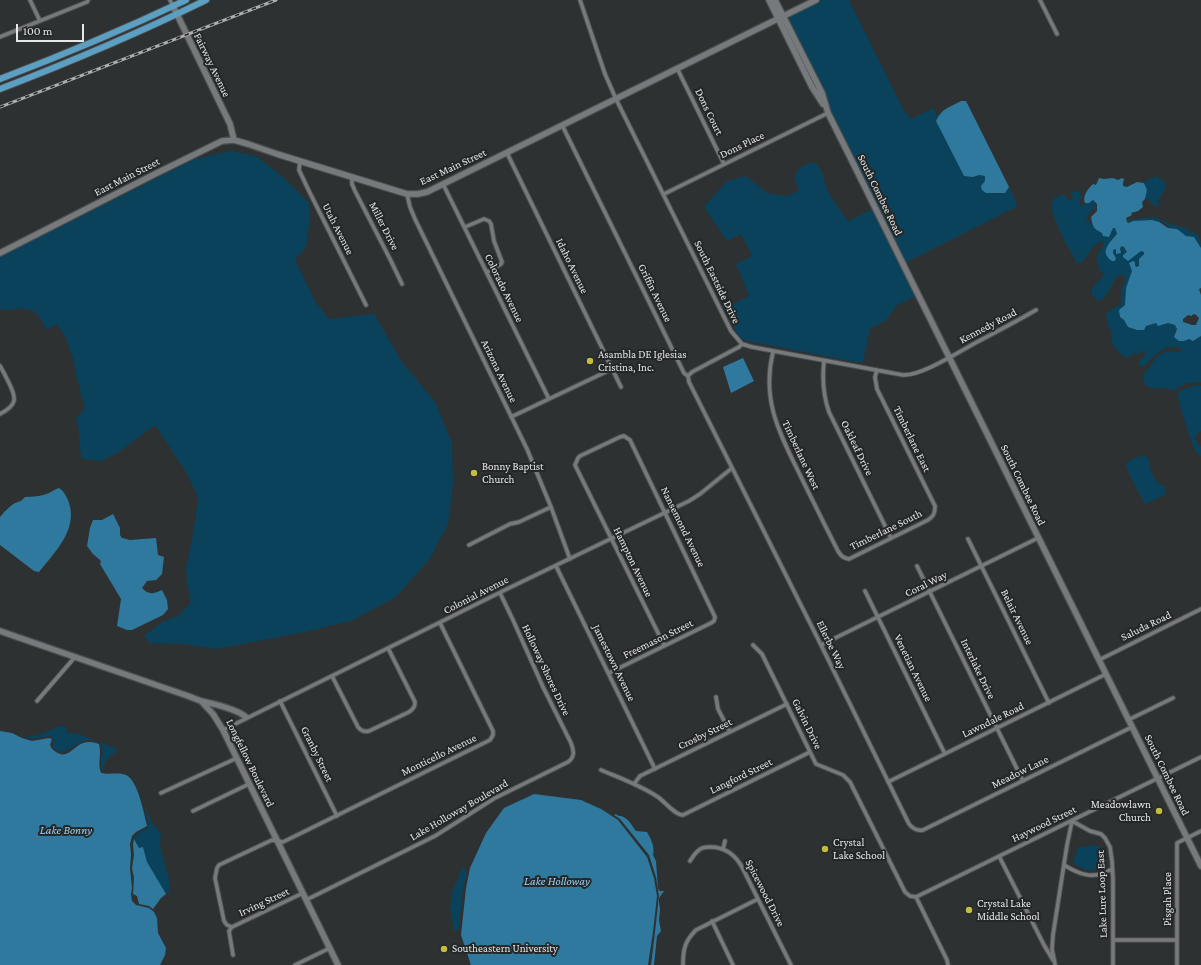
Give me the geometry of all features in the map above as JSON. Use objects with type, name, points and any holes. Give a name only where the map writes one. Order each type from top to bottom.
[{"type":"main road","points":[[0,79],[66,54],[140,22],[172,3],[186,0]]},
{"type":"main road","points":[[0,89],[70,62],[206,0]]},
{"type":"main road","points":[[769,0],[781,17]]},
{"type":"main road","points":[[776,0],[781,17]]},
{"type":"main road","name":"East Main Street","points":[[0,253],[222,141],[234,140],[407,194],[427,192],[816,0]]},
{"type":"main road","name":"Fairway Avenue","points":[[172,3],[230,124],[234,140]]},
{"type":"main road","name":"South Combee Road","points":[[781,17],[822,93],[828,113],[1201,866]]},
{"type":"main road","points":[[66,54],[70,62]]},
{"type":"main road","name":"Longfellow Boulevard","points":[[0,631],[201,701],[213,714],[223,730],[338,965]]},
{"type":"main road","points":[[201,701],[243,714],[246,718]]},
{"type":"street","points":[[30,0],[40,21]]},
{"type":"street","points":[[0,37],[88,0]]},
{"type":"street","name":"South Eastside Drive","points":[[580,0],[605,74],[616,99],[731,331],[742,344]]},
{"type":"street","points":[[1040,0],[1057,34]]},
{"type":"street","name":"Dons Court","points":[[677,68],[724,164]]},
{"type":"street","name":"Dons Place","points":[[664,194],[828,113]]},
{"type":"street","name":"Griffin Avenue","points":[[562,125],[684,373],[688,376],[689,382],[732,468]]},
{"type":"street","name":"Idaho Avenue","points":[[507,153],[620,388]]},
{"type":"street","name":"Utah Avenue","points":[[300,161],[300,170],[309,191],[366,305]]},
{"type":"street","name":"Miller Drive","points":[[352,176],[352,184],[355,191],[402,284]]},
{"type":"street","name":"Colorado Avenue","points":[[444,184],[548,399]]},
{"type":"street","name":"Arizona Avenue","points":[[407,194],[414,219],[535,467],[570,558]]},
{"type":"street","points":[[465,227],[484,219],[487,219],[491,224],[494,241],[502,262],[487,272]]},
{"type":"street","name":"Kennedy Road","points":[[949,357],[1036,310]]},
{"type":"street","points":[[688,376],[692,372],[742,344],[773,352],[903,375],[919,373],[949,357]]},
{"type":"street","name":"Timberlane West","points":[[773,352],[769,376],[769,388],[770,401],[777,426],[840,555],[844,558]]},
{"type":"street","name":"Oakleaf Drive","points":[[824,361],[822,375],[823,389],[829,412],[891,538]]},
{"type":"street","points":[[0,366],[15,396],[14,403],[10,408],[0,414]]},
{"type":"street","points":[[511,417],[612,369]]},
{"type":"street","name":"Timberlane East","points":[[878,370],[875,377],[877,389],[935,506],[935,514]]},
{"type":"street","name":"Hampton Avenue","points":[[632,444],[627,437],[620,437],[578,458],[575,465],[664,645]]},
{"type":"street","name":"Nansemond Avenue","points":[[632,444],[715,615],[714,620]]},
{"type":"street","name":"Colonial Avenue","points":[[223,730],[694,498],[732,468]]},
{"type":"street","name":"Ellerbe Way","points":[[732,468],[909,824],[914,829]]},
{"type":"street","points":[[469,545],[510,524],[519,522],[551,507]]},
{"type":"street","name":"Timberlane South","points":[[844,558],[852,558],[928,520],[935,514]]},
{"type":"street","name":"Coral Way","points":[[821,645],[1038,538]]},
{"type":"street","name":"Belair Avenue","points":[[968,539],[1049,703]]},
{"type":"street","name":"Jamestown Avenue","points":[[556,566],[655,769]]},
{"type":"street","name":"Interlake Drive","points":[[917,566],[1023,781]]},
{"type":"street","name":"Venetian Avenue","points":[[865,591],[945,754]]},
{"type":"street","name":"Holloway Shores Drive","points":[[500,593],[543,687],[571,743],[574,754]]},
{"type":"street","name":"Saluda Road","points":[[1099,660],[1201,609]]},
{"type":"street","name":"Freemason Street","points":[[609,674],[664,645],[711,623],[714,620]]},
{"type":"street","name":"Monticello Avenue","points":[[232,927],[227,925],[224,921],[215,878],[219,865],[272,840],[284,842],[492,738],[493,731],[440,623]]},
{"type":"street","name":"Galvin Drive","points":[[753,645],[762,654],[816,764],[844,775],[850,782],[905,892],[910,896],[916,897]]},
{"type":"street","points":[[332,676],[360,730],[366,732],[369,731],[409,712],[415,706],[415,702],[388,648]]},
{"type":"street","points":[[37,701],[75,657]]},
{"type":"street","name":"Lawndale Road","points":[[888,782],[1106,674]]},
{"type":"street","points":[[716,697],[718,709],[730,732]]},
{"type":"street","points":[[1128,720],[1173,698]]},
{"type":"street","name":"Granby Street","points":[[280,701],[337,816]]},
{"type":"street","name":"Crosby Street","points":[[634,784],[640,776],[787,704]]},
{"type":"street","name":"Meadow Lane","points":[[914,829],[924,830],[1132,727]]},
{"type":"street","name":"Langford Street","points":[[634,784],[657,796],[679,815],[687,813],[810,752]]},
{"type":"street","name":"Lake Holloway Boulevard","points":[[306,900],[435,836],[495,798],[568,762],[572,759],[574,754]]},
{"type":"street","name":"Haywood Street","points":[[916,897],[1201,757]]},
{"type":"street","points":[[161,793],[237,758]]},
{"type":"street","points":[[601,770],[634,784]]},
{"type":"street","points":[[193,810],[249,784]]},
{"type":"street","points":[[1056,965],[1052,949],[1066,845],[1072,821]]},
{"type":"street","name":"Lake Lure Loop East","points":[[1072,821],[1090,831],[1101,834],[1108,842],[1112,853],[1113,965]]},
{"type":"street","points":[[1187,838],[1201,831]]},
{"type":"street","name":"Pisgah Place","points":[[1177,965],[1177,843],[1187,838]]},
{"type":"street","points":[[690,861],[697,851],[702,848],[712,847],[723,849],[725,841]]},
{"type":"street","name":"Spicewood Drive","points":[[723,849],[730,852],[739,861],[790,965]]},
{"type":"street","points":[[999,856],[1044,945],[1056,965]]},
{"type":"street","points":[[1064,865],[1079,873],[1088,875],[1105,874],[1112,869]]},
{"type":"street","name":"Irving Street","points":[[232,927],[303,893]]},
{"type":"street","points":[[916,897],[947,960],[948,965]]},
{"type":"street","points":[[682,965],[684,948],[690,936],[696,930],[758,899]]},
{"type":"street","points":[[712,921],[733,965]]},
{"type":"street","points":[[232,927],[229,931],[233,955]]},
{"type":"street","points":[[1113,940],[1177,940]]},
{"type":"street","points":[[295,965],[330,948]]},
{"type":"shaded area","points":[[822,0],[849,0],[905,113],[908,114],[911,119],[933,108],[938,117],[936,121],[973,177],[979,175],[985,176],[985,181],[994,194],[1005,193],[1009,187],[1018,205],[1016,205],[1016,207],[905,263],[830,112],[787,17]]},
{"type":"shaded area","points":[[231,151],[256,156],[283,177],[309,203],[310,220],[306,247],[295,260],[315,301],[329,319],[374,314],[402,362],[435,402],[452,443],[453,484],[448,524],[429,560],[396,597],[353,620],[305,632],[217,649],[182,644],[150,643],[144,636],[162,622],[178,616],[191,602],[187,584],[186,568],[194,529],[198,497],[186,472],[155,425],[119,452],[101,461],[82,459],[76,418],[85,409],[73,358],[65,336],[57,324],[46,330],[36,313],[28,309],[0,309],[0,257],[195,159]]},
{"type":"shaded area","points":[[813,162],[822,171],[828,192],[848,221],[873,209],[916,296],[897,305],[885,321],[870,329],[863,362],[855,362],[743,340],[738,336],[725,308],[749,296],[736,264],[752,256],[741,234],[727,241],[704,207],[727,181],[746,176],[767,193],[786,196],[799,191],[794,176],[802,166]]},
{"type":"shaded area","points":[[1156,176],[1165,182],[1166,188],[1158,200],[1159,204],[1157,207],[1145,198],[1147,190],[1144,183]]},
{"type":"shaded area","points":[[1071,190],[1074,192],[1079,191],[1082,197],[1079,199],[1082,208],[1086,202],[1089,203],[1092,200],[1096,204],[1096,209],[1091,210],[1088,217],[1085,219],[1088,220],[1104,236],[1109,236],[1115,227],[1117,234],[1109,245],[1106,253],[1111,261],[1115,256],[1113,249],[1115,248],[1117,254],[1122,253],[1120,248],[1122,246],[1127,252],[1123,255],[1124,258],[1128,260],[1141,250],[1144,252],[1139,266],[1136,267],[1135,265],[1132,269],[1131,277],[1126,288],[1125,305],[1122,307],[1120,317],[1136,330],[1144,330],[1146,326],[1156,323],[1157,325],[1168,323],[1177,326],[1174,334],[1193,341],[1201,336],[1201,382],[1186,383],[1173,391],[1167,388],[1150,388],[1145,384],[1143,374],[1161,354],[1171,351],[1179,352],[1182,349],[1171,347],[1161,350],[1141,367],[1139,363],[1140,359],[1145,357],[1144,350],[1139,354],[1134,353],[1131,356],[1125,357],[1114,346],[1111,336],[1112,332],[1108,326],[1106,315],[1114,307],[1121,305],[1121,292],[1126,279],[1121,274],[1117,277],[1109,292],[1103,299],[1098,301],[1092,295],[1091,289],[1104,275],[1098,268],[1097,255],[1104,243],[1101,241],[1091,249],[1083,261],[1077,263],[1062,236],[1051,207],[1054,198],[1064,194],[1067,199],[1070,200],[1073,197]]},
{"type":"shaded area","points":[[1153,217],[1173,225],[1187,228],[1190,233],[1195,232],[1200,239],[1201,248],[1194,237],[1186,236],[1177,229],[1169,227],[1162,221],[1128,221],[1129,219]]},
{"type":"shaded area","points":[[1197,385],[1201,386],[1201,431],[1195,436],[1195,440],[1198,442],[1198,445],[1201,446],[1201,456],[1194,448],[1178,397],[1181,390]]},
{"type":"shaded area","points":[[1143,455],[1149,459],[1151,472],[1155,479],[1165,487],[1165,495],[1145,504],[1126,466],[1128,461]]},
{"type":"shaded area","points":[[60,726],[64,726],[66,728],[67,733],[79,734],[110,746],[111,748],[115,746],[116,752],[106,760],[103,769],[104,771],[101,766],[102,747],[101,743],[99,742],[90,740],[84,741],[60,752],[53,747],[54,739],[50,736],[32,739],[21,736],[36,735]]},
{"type":"shaded area","points":[[145,805],[151,821],[161,834],[160,846],[170,883],[169,892],[166,894],[147,862],[143,847],[139,848],[134,839],[137,834],[149,827]]},
{"type":"shaded area","points":[[1093,845],[1100,847],[1104,852],[1102,864],[1098,868],[1091,870],[1083,869],[1073,862],[1078,848]]},
{"type":"shaded area","points":[[463,866],[467,873],[463,888],[459,929],[454,931],[450,909],[452,892]]},
{"type":"water","points":[[961,101],[966,101],[1009,187],[1005,193],[986,193],[982,190],[981,186],[985,181],[985,176],[964,176],[936,121],[943,111]]},
{"type":"water","points":[[1099,178],[1113,178],[1118,180],[1122,178],[1124,179],[1123,186],[1127,187],[1137,182],[1144,183],[1147,190],[1145,199],[1142,202],[1143,207],[1138,211],[1131,213],[1132,215],[1126,218],[1127,222],[1152,220],[1159,222],[1168,228],[1177,229],[1186,236],[1194,237],[1201,248],[1201,288],[1199,289],[1201,295],[1201,336],[1193,341],[1189,339],[1179,341],[1174,337],[1177,329],[1175,325],[1168,323],[1158,326],[1156,323],[1146,326],[1144,330],[1137,330],[1128,327],[1124,320],[1120,317],[1119,310],[1125,305],[1126,288],[1132,271],[1129,263],[1133,261],[1135,262],[1136,267],[1139,266],[1139,259],[1144,252],[1141,251],[1128,261],[1123,257],[1123,255],[1127,252],[1122,246],[1120,248],[1121,253],[1116,254],[1116,249],[1113,250],[1116,258],[1115,261],[1110,260],[1106,250],[1117,234],[1115,228],[1113,228],[1109,237],[1103,236],[1102,233],[1094,228],[1091,217],[1097,211],[1097,204],[1093,200],[1089,203],[1085,203],[1084,200],[1087,190],[1093,184],[1096,185]],"holes":[[[1195,314],[1199,318],[1196,325],[1183,322],[1183,319],[1188,315],[1192,316]]]},
{"type":"water","points":[[743,358],[754,381],[731,393],[723,367]]},
{"type":"water","points":[[59,488],[65,494],[71,513],[67,532],[57,549],[39,572],[34,571],[0,545],[0,517],[9,507],[21,501],[25,497],[43,495]]},
{"type":"water","points":[[113,514],[120,528],[120,535],[122,538],[130,540],[156,538],[158,555],[164,557],[162,574],[156,580],[147,581],[142,588],[151,593],[162,590],[167,600],[168,609],[163,615],[132,630],[127,630],[117,626],[121,599],[100,564],[101,561],[87,546],[93,520],[102,520]]},
{"type":"water","name":"Lake Bonny","points":[[0,731],[12,733],[32,741],[49,738],[52,739],[50,745],[51,747],[60,754],[70,752],[85,742],[99,744],[99,766],[101,773],[126,775],[134,783],[140,798],[147,826],[132,836],[130,844],[132,901],[136,905],[149,908],[154,912],[157,918],[158,933],[166,948],[165,955],[160,965],[0,965]]},
{"type":"water","name":"Lake Holloway","points":[[534,794],[581,800],[601,809],[618,820],[647,857],[654,878],[657,896],[648,965],[471,965],[461,935],[466,888],[470,868],[486,833],[504,808]]},
{"type":"water","points":[[616,814],[627,819],[636,831],[647,832],[653,846],[653,855],[656,861],[658,889],[660,891],[664,891],[659,898],[659,920],[661,931],[657,936],[654,965],[651,965],[659,896],[656,877],[649,855],[620,819],[614,815]]},
{"type":"water","points":[[134,839],[139,848],[143,847],[147,862],[166,894],[153,909],[149,906],[139,904],[137,896],[133,894],[134,878],[132,868]]},
{"type":"railway","points":[[0,107],[276,0]]},
{"type":"place","name":"Asambla DE Iglesias Cristina, Inc.","points":[[590,361]]},
{"type":"place","name":"Bonny Baptist Church","points":[[474,473]]},
{"type":"place","name":"Meadowlawn Church","points":[[1159,811]]},
{"type":"place","name":"Crystal Lake School","points":[[825,849]]},
{"type":"place","name":"Crystal Lake Middle School","points":[[969,910]]},
{"type":"place","name":"Southeastern University","points":[[444,949]]}]
